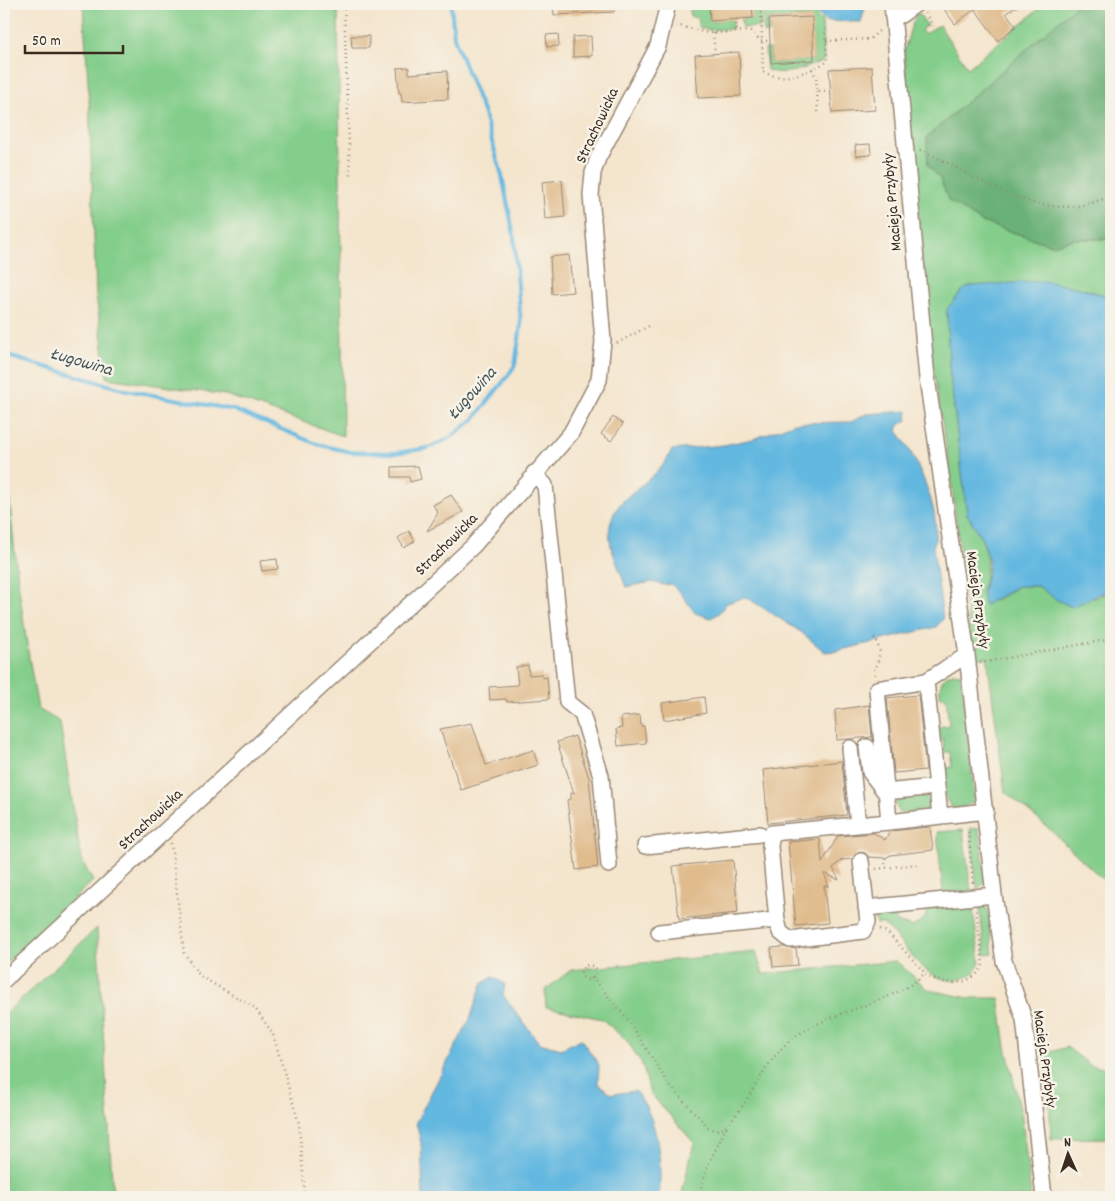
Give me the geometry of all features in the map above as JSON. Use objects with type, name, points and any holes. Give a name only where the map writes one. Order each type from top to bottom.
[{"type":"street","name":"Strachowicka","points":[[4,980],[474,546],[534,473],[571,433],[588,405],[599,380],[603,346],[591,194],[593,173],[614,126],[658,46],[668,4]]},
{"type":"street","points":[[890,16],[901,15],[918,5]]},
{"type":"street","name":"Macieja Przybyły","points":[[890,16],[906,148],[927,378],[968,660],[994,895],[1004,961],[1024,1019],[1044,1197]]},
{"type":"street","points":[[534,473],[545,485],[567,702],[582,714],[601,776],[609,864]]},
{"type":"street","points":[[889,822],[877,689],[926,682],[968,660]]},
{"type":"street","points":[[926,682],[940,816]]},
{"type":"street","points":[[868,747],[870,772],[885,792]]},
{"type":"street","points":[[850,748],[858,825]]},
{"type":"street","points":[[885,792],[936,787]]},
{"type":"street","points":[[862,866],[867,915],[863,931],[854,934],[790,940],[780,932],[777,920],[770,846],[772,833],[986,811]]},
{"type":"street","points":[[645,846],[760,834]]},
{"type":"street","points":[[867,915],[975,896],[994,895]]},
{"type":"street","points":[[659,932],[777,920]]},
{"type":"path","points":[[344,4],[350,175]]},
{"type":"path","points":[[783,4],[761,10],[763,72],[774,77],[798,76],[827,62],[825,28]]},
{"type":"path","points":[[798,4],[801,8],[806,7]]},
{"type":"path","points":[[918,5],[933,26]]},
{"type":"path","points":[[826,41],[870,38],[890,16]]},
{"type":"path","points":[[736,19],[737,32]]},
{"type":"path","points":[[665,22],[713,33],[750,31],[763,41],[770,41]]},
{"type":"path","points":[[713,33],[714,54]]},
{"type":"path","points":[[812,69],[816,77],[818,113]]},
{"type":"path","points":[[817,91],[831,90]]},
{"type":"path","points":[[906,148],[919,150],[942,159],[970,177],[1034,205],[1078,206],[1111,196]]},
{"type":"path","points":[[603,346],[614,344],[651,324]]},
{"type":"path","points":[[877,638],[880,652],[877,666]]},
{"type":"path","points":[[968,660],[1111,639]]},
{"type":"path","points":[[867,915],[887,932],[925,973],[934,980],[950,984],[967,980],[980,973],[983,965],[966,813]]},
{"type":"path","points":[[170,827],[184,952],[200,976],[255,1008],[272,1034],[299,1124],[305,1197]]},
{"type":"path","points":[[885,858],[886,868]]},
{"type":"path","points":[[862,866],[886,868],[917,864]]},
{"type":"path","points":[[584,966],[595,967],[596,973],[593,978],[588,980],[582,977],[581,972],[584,966]]},
{"type":"path","points":[[593,978],[628,1020],[670,1086],[697,1116],[714,1130],[722,1129],[727,1125],[775,1055],[792,1039],[845,1011],[901,990],[915,983],[925,973]]},
{"type":"path","points":[[698,1197],[709,1163],[725,1134],[727,1125]]},
{"type":"green space","points":[[83,4],[338,4],[343,436],[226,395],[107,378],[96,295],[89,97]]},
{"type":"green space","points":[[690,4],[709,4],[710,21],[732,19],[732,29],[709,30],[698,27],[699,19],[690,16]]},
{"type":"green space","points":[[752,4],[760,4],[761,27],[742,28],[741,19],[753,18]]},
{"type":"green space","points":[[1045,4],[1078,4],[927,137],[928,165],[940,179],[949,201],[982,222],[1052,245],[1074,239],[1111,239],[1111,297],[1080,288],[970,286],[947,310],[949,366],[967,514],[984,544],[987,561],[981,595],[995,601],[1018,586],[1038,586],[1057,600],[1096,598],[1111,589],[1111,887],[1045,825],[1005,792],[987,657],[973,659],[950,470],[930,350],[904,51],[911,26],[918,13],[927,25],[921,30],[924,34],[939,25],[968,68]]},
{"type":"green space","points":[[1078,4],[1111,4],[1111,239],[1074,239],[1052,245],[982,222],[949,201],[940,179],[928,165],[927,137]]},
{"type":"green space","points":[[793,9],[801,13],[813,12],[822,21],[824,60],[803,69],[789,72],[781,73],[767,70],[765,49],[770,49],[771,63],[814,60],[811,17],[769,19],[769,33],[764,34],[763,11]]},
{"type":"green space","points":[[5,379],[7,462],[14,545],[24,627],[38,709],[60,722],[81,859],[93,881],[4,965]]},
{"type":"green space","points":[[953,673],[961,674],[975,800],[965,807],[958,809],[947,801],[944,794],[940,769],[952,767],[950,752],[944,752],[943,739],[938,739],[938,727],[949,725],[946,697],[940,697],[940,689],[943,679]]},
{"type":"green space","points":[[924,795],[930,803],[926,811],[899,813],[895,802],[899,798]]},
{"type":"green space","points":[[979,828],[986,882],[977,889],[970,829]]},
{"type":"green space","points":[[963,830],[971,891],[943,893],[937,832]]},
{"type":"green space","points":[[972,903],[980,962],[976,970],[969,975],[952,980],[941,978],[921,966],[890,930],[883,924],[876,924],[874,914],[894,911],[897,922],[913,927],[926,917],[926,908]]},
{"type":"green space","points":[[979,904],[988,909],[993,954],[985,955]]},
{"type":"green space","points":[[97,928],[113,1197],[4,1197],[4,1015]]},
{"type":"green space","points":[[756,952],[763,974],[896,961],[929,990],[969,998],[999,998],[1006,1047],[1022,1118],[1031,1197],[681,1197],[694,1143],[650,1093],[642,1064],[627,1041],[602,1019],[546,1007],[545,990],[571,970]]},
{"type":"green space","points":[[1067,1047],[1090,1065],[1111,1070],[1111,1138],[1051,1139],[1047,1053]]},
{"type":"water","points":[[808,4],[866,4],[861,22],[825,21]]},
{"type":"water","points":[[1043,281],[1080,288],[1111,297],[1111,589],[1072,607],[1057,600],[1038,586],[1018,586],[985,605],[983,592],[988,570],[988,558],[983,541],[967,514],[949,366],[947,309],[962,291],[970,286]]},
{"type":"water","points":[[908,411],[907,420],[899,425],[897,431],[920,470],[932,503],[936,534],[933,547],[943,619],[936,627],[837,651],[825,652],[801,632],[746,597],[727,603],[719,613],[711,618],[695,613],[671,584],[664,585],[652,582],[626,587],[611,546],[609,531],[612,519],[624,500],[662,466],[672,450],[724,445],[753,439],[795,423],[851,422],[866,414]]},
{"type":"water","points":[[493,977],[505,984],[503,995],[539,1043],[561,1049],[581,1039],[599,1065],[598,1084],[612,1094],[635,1091],[643,1102],[654,1127],[660,1170],[659,1197],[423,1197],[421,1143],[416,1122],[470,1019],[482,984]]},
{"type":"building","points":[[553,4],[614,4],[614,12],[554,15]]},
{"type":"building","points":[[709,4],[752,4],[753,18],[710,21]]},
{"type":"building","points":[[940,4],[1021,4],[1006,13],[1016,26],[998,41],[975,9],[955,24]]},
{"type":"building","points":[[812,17],[814,60],[771,63],[769,19]]},
{"type":"building","points":[[558,34],[559,46],[547,47],[546,35]]},
{"type":"building","points":[[351,36],[369,36],[369,48],[352,48]]},
{"type":"building","points":[[591,36],[592,56],[573,57],[573,37]]},
{"type":"building","points":[[739,52],[741,96],[698,98],[695,55]]},
{"type":"building","points":[[409,67],[409,74],[447,71],[448,99],[402,102],[401,93],[399,93],[397,68]]},
{"type":"building","points":[[872,67],[875,110],[832,113],[829,69]]},
{"type":"building","points":[[870,144],[871,155],[856,156],[855,145]]},
{"type":"building","points":[[562,180],[565,217],[545,219],[542,182]]},
{"type":"building","points":[[569,255],[573,292],[552,294],[550,257]]},
{"type":"building","points":[[613,417],[623,424],[611,441],[601,434]]},
{"type":"building","points":[[418,466],[421,479],[410,482],[409,477],[392,477],[392,467]]},
{"type":"building","points":[[451,495],[463,512],[427,531],[438,513],[433,505]]},
{"type":"building","points":[[409,531],[415,541],[404,548],[398,538]]},
{"type":"building","points":[[277,559],[278,569],[262,571],[260,561]]},
{"type":"building","points":[[528,665],[529,675],[542,674],[542,678],[547,677],[549,699],[507,702],[506,699],[490,700],[489,687],[518,685],[516,667]]},
{"type":"building","points":[[918,695],[926,770],[894,773],[887,698]]},
{"type":"building","points":[[704,697],[706,713],[664,720],[662,703]]},
{"type":"building","points":[[869,705],[872,737],[837,740],[835,710]]},
{"type":"building","points":[[640,715],[641,726],[644,726],[646,743],[618,746],[616,729],[622,728],[621,717]]},
{"type":"building","points":[[472,723],[486,765],[533,750],[538,765],[461,790],[440,729]]},
{"type":"building","points":[[575,736],[589,778],[598,867],[576,870],[567,800],[571,799],[571,793],[574,793],[557,742]]},
{"type":"building","points":[[842,761],[847,815],[768,823],[763,770]]},
{"type":"building","points":[[930,827],[933,850],[891,855],[885,858],[869,857],[865,853],[859,852],[852,859],[842,860],[833,868],[839,880],[824,873],[829,886],[824,886],[828,923],[796,926],[788,842],[820,839],[822,863],[838,836],[874,833],[885,840],[890,831]]},
{"type":"building","points":[[733,860],[738,913],[679,919],[673,866]]},
{"type":"building","points":[[784,947],[796,949],[798,965],[773,967],[771,948]]},
{"type":"waterway","name":"Ługowina","points":[[4,355],[126,390],[234,410],[317,444],[350,452],[396,453],[428,448],[450,438],[474,419],[515,365],[521,325],[514,236],[502,176],[484,114],[454,38],[451,4]]}]
